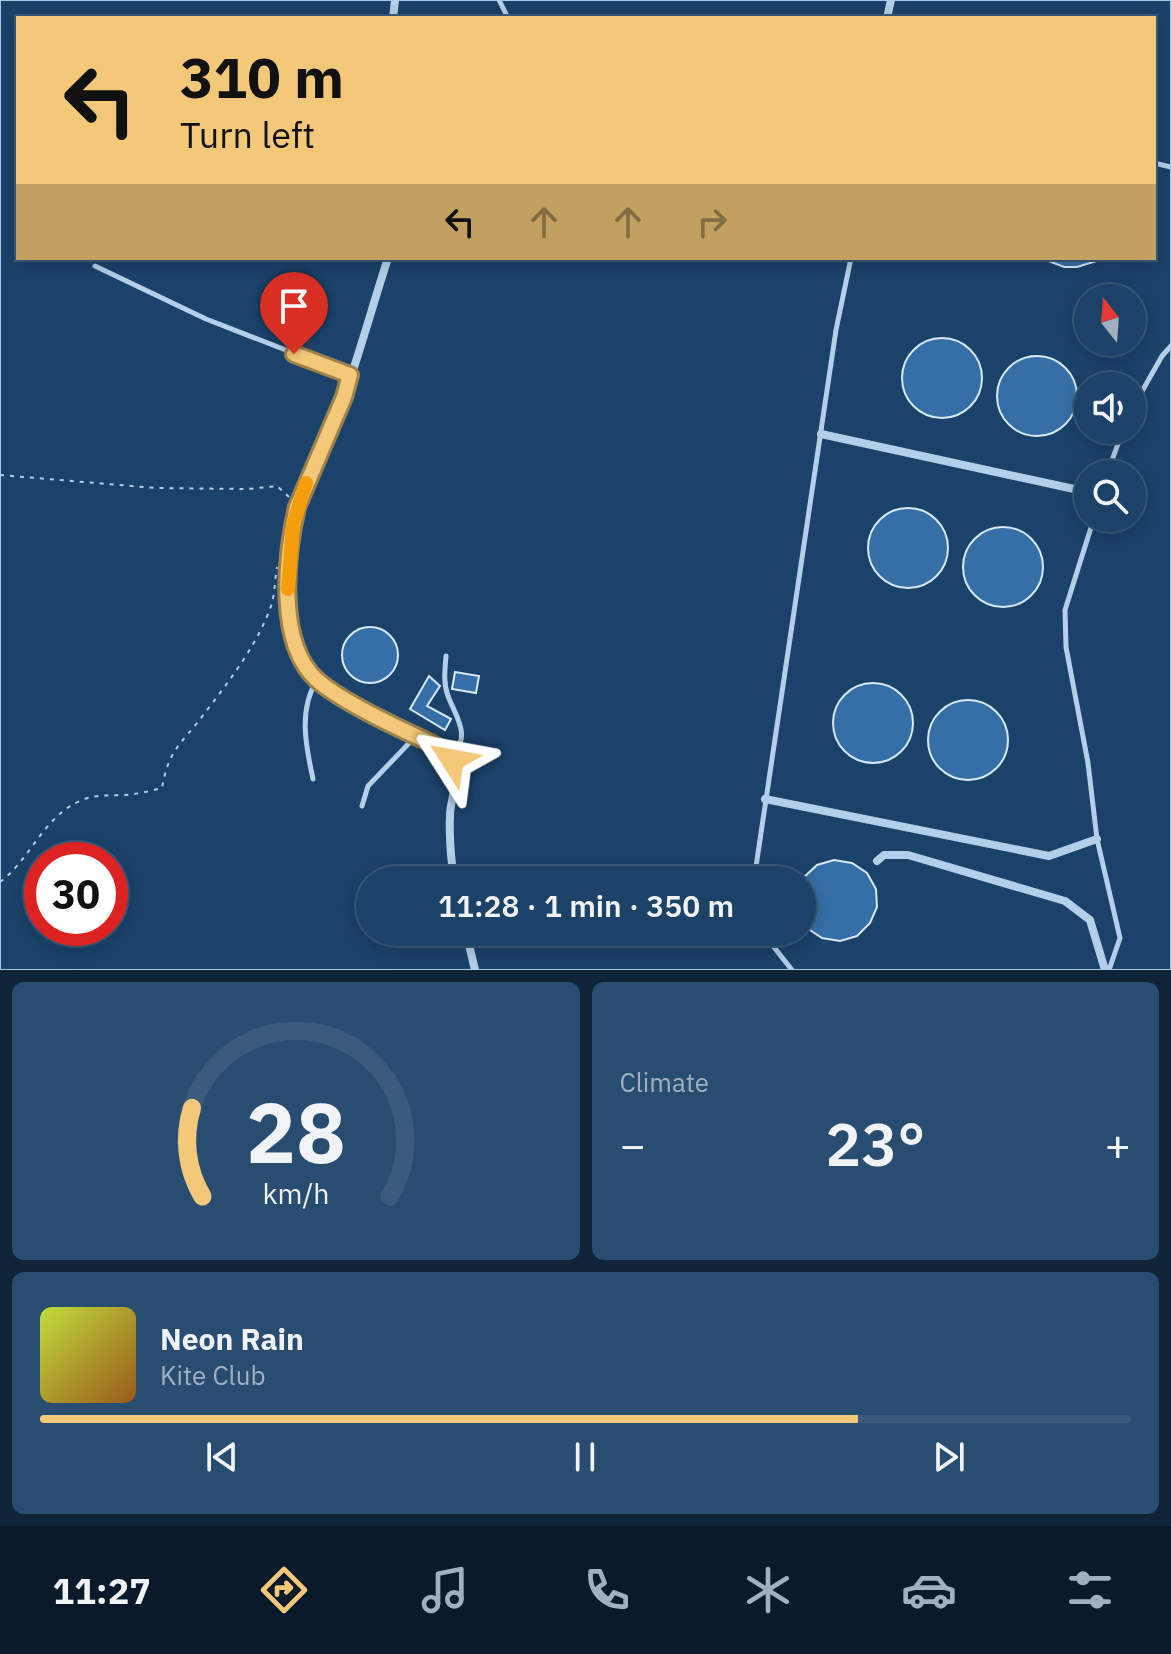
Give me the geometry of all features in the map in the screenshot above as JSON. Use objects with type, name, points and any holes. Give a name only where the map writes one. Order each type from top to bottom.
[{"type":"street","points":[[387,260],[344,397],[297,507],[288,560],[288,591],[294,640],[303,661],[317,680],[450,757],[456,771],[450,812],[453,866]]},
{"type":"street","points":[[821,434],[1074,489]]},
{"type":"street","points":[[765,799],[1049,856],[1097,839]]},
{"type":"street","points":[[877,861],[884,855],[908,855],[1065,901],[1090,920],[1107,970]]},
{"type":"street","points":[[469,946],[475,970]]},
{"type":"lane","points":[[756,866],[840,302],[850,260]]},
{"type":"lane","points":[[95,266],[206,319],[350,375]]},
{"type":"lane","points":[[1146,384],[1171,346]]},
{"type":"lane","points":[[1090,532],[1065,610],[1066,647],[1088,763],[1097,839],[1120,938],[1107,970]]},
{"type":"lane","points":[[446,656],[448,696],[460,719],[462,732],[459,748],[450,757]]},
{"type":"lane","points":[[313,779],[304,735],[312,687],[317,680]]},
{"type":"lane","points":[[362,806],[368,786],[415,736]]},
{"type":"lane","points":[[773,946],[792,970]]},
{"type":"path","points":[[0,475],[155,488],[248,489],[277,486],[297,507]]},
{"type":"path","points":[[0,882],[14,872],[44,830],[63,810],[97,796],[130,795],[162,788],[166,764],[173,752],[203,716],[246,654],[272,603],[277,566],[288,560]]},
{"type":"water","points":[[0,0],[1171,0],[1171,970],[0,970]]},
{"type":"building","points":[[1046,260],[1100,260],[1077,267],[1064,267]]},
{"type":"building","points":[[942,338],[957,341],[970,350],[979,363],[982,378],[979,393],[970,406],[957,415],[942,418],[927,415],[914,406],[905,393],[902,378],[905,363],[914,350],[927,341]]},
{"type":"building","points":[[1029,357],[1045,357],[1059,363],[1074,381],[1074,411],[1059,429],[1045,435],[1029,435],[1015,429],[1004,418],[998,404],[998,388],[1004,374],[1015,363]]},
{"type":"building","points":[[908,508],[923,511],[936,520],[945,533],[948,548],[945,563],[936,576],[923,585],[908,588],[893,585],[880,576],[871,563],[868,548],[871,533],[880,520],[893,511]]},
{"type":"building","points":[[1003,527],[1018,530],[1031,539],[1040,552],[1043,567],[1040,582],[1031,595],[1018,604],[1003,607],[988,604],[975,595],[966,582],[963,567],[966,552],[975,539],[988,530]]},
{"type":"building","points":[[370,627],[390,635],[398,655],[390,675],[370,683],[350,675],[342,655],[350,635]]},
{"type":"building","points":[[455,672],[479,676],[476,693],[452,689]]},
{"type":"building","points":[[429,676],[440,686],[427,706],[451,719],[445,730],[410,709]]},
{"type":"building","points":[[873,683],[888,686],[901,695],[910,708],[913,723],[910,738],[901,751],[888,760],[873,763],[858,760],[845,751],[836,738],[833,723],[836,708],[845,695],[858,686]]},
{"type":"building","points":[[968,700],[983,703],[996,712],[1005,725],[1008,740],[1005,755],[996,768],[983,777],[968,780],[953,777],[940,768],[931,755],[928,740],[931,725],[940,712],[953,703]]},
{"type":"building","points":[[834,860],[852,863],[867,873],[876,889],[877,907],[870,923],[857,936],[840,941],[816,934],[817,865]]},
{"type":"slow traffic","points":[[288,589],[293,525],[306,483]]},
{"type":"route","points":[[294,354],[350,375],[344,397],[303,490],[293,525],[288,591],[294,640],[303,661],[317,680],[431,743],[452,760]]}]
